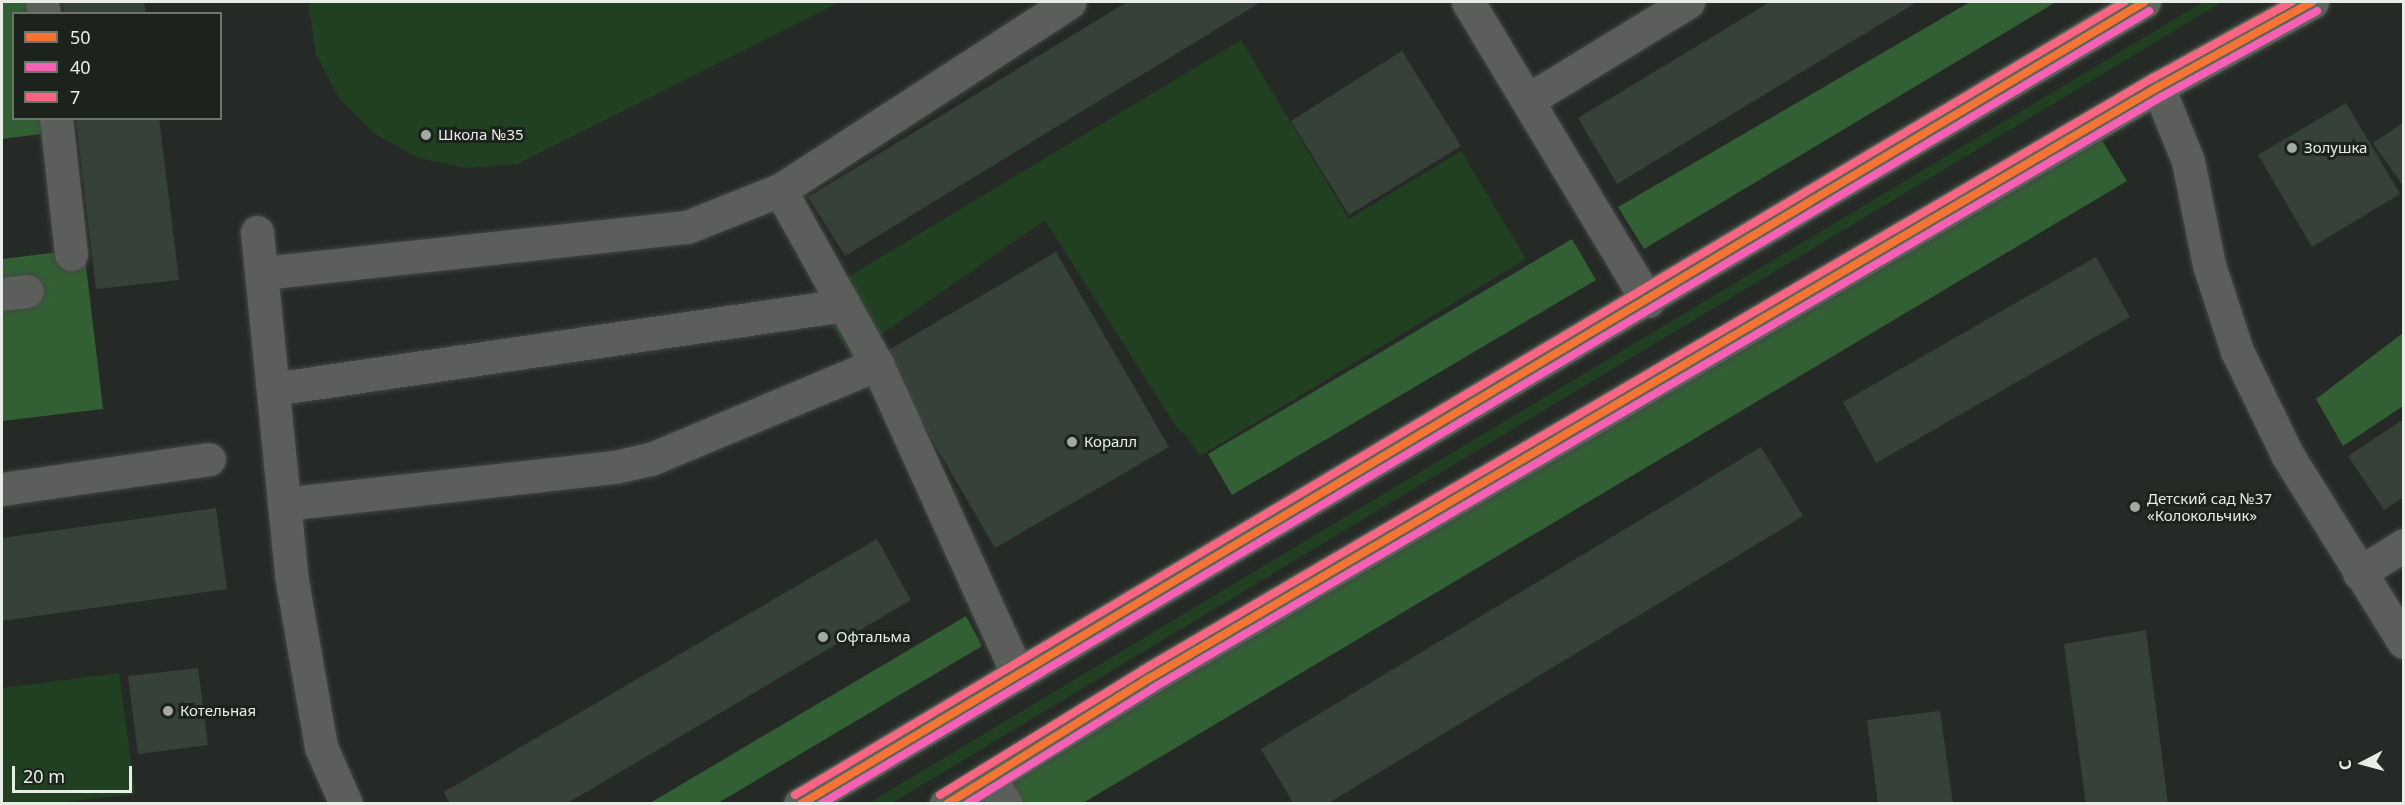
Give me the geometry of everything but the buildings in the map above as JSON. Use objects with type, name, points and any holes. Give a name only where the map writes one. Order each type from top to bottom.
[{"type":"main road","points":[[800,804],[1648,301],[2144,2]]},
{"type":"main road","points":[[946,804],[998,790],[1148,679],[2158,87],[2312,2]]},
{"type":"lane","points":[[261,273],[687,227],[780,190],[1069,2]]},
{"type":"lane","points":[[1468,2],[1648,301]]},
{"type":"lane","points":[[1528,100],[1688,2]]},
{"type":"lane","points":[[2158,87],[2188,161],[2209,265],[2237,351],[2288,456],[2403,642]]},
{"type":"lane","points":[[56,120],[71,254]]},
{"type":"lane","points":[[780,190],[877,364],[1018,675]]},
{"type":"lane","points":[[257,232],[291,575],[321,747],[346,804]]},
{"type":"lane","points":[[273,389],[844,305]]},
{"type":"lane","points":[[284,504],[615,467],[651,459],[877,364]]},
{"type":"lane","points":[[2,489],[208,459]]},
{"type":"lane","points":[[2359,573],[2403,545]]},
{"type":"green space","points":[[2,2],[57,2],[58,12],[12,12],[12,120],[71,120],[72,130],[2,139]]},
{"type":"green space","points":[[308,2],[840,2],[517,164],[467,168],[418,158],[375,134],[339,98],[316,54]]},
{"type":"green space","points":[[1970,2],[2056,2],[1644,249],[1618,207]]},
{"type":"green space","points":[[2203,2],[2222,2],[892,803],[869,803]]},
{"type":"green space","points":[[1241,40],[1349,219],[1461,151],[1526,259],[1200,456],[1187,436],[1177,428],[1045,220],[850,356],[815,297]]},
{"type":"green space","points":[[2095,129],[2127,181],[1083,803],[974,804]]},
{"type":"green space","points":[[1572,239],[1596,280],[1232,495],[1208,454]]},
{"type":"green space","points":[[84,249],[103,409],[2,421],[2,259]]},
{"type":"green space","points":[[2403,333],[2403,406],[2343,446],[2316,399]]},
{"type":"green space","points":[[966,616],[982,646],[718,803],[650,803]]},
{"type":"green space","points":[[119,673],[135,794],[56,803],[2,803],[2,688]]},
{"type":"transit line","name":"7","points":[[795,795],[2124,2]]},
{"type":"transit line","name":"50","points":[[801,804],[2144,2]]},
{"type":"transit line","name":"7","points":[[940,795],[1143,670],[2153,78],[2291,2]]},
{"type":"transit line","name":"50","points":[[947,804],[1148,679],[2158,87],[2312,2]]},
{"type":"transit line","name":"40","points":[[821,804],[2149,11]]},
{"type":"transit line","name":"40","points":[[967,804],[1153,688],[2163,96],[2317,11]]},
{"type":"place","name":"Школа №35","points":[[426,135]]},
{"type":"place","name":"Золушка","points":[[2292,148]]},
{"type":"place","name":"Коралл","points":[[1072,442]]},
{"type":"place","name":"Детский сад №37 «Колокольчик»","points":[[2135,507]]},
{"type":"place","name":"Офтальма","points":[[823,637]]},
{"type":"place","name":"Котельная","points":[[168,711]]}]
